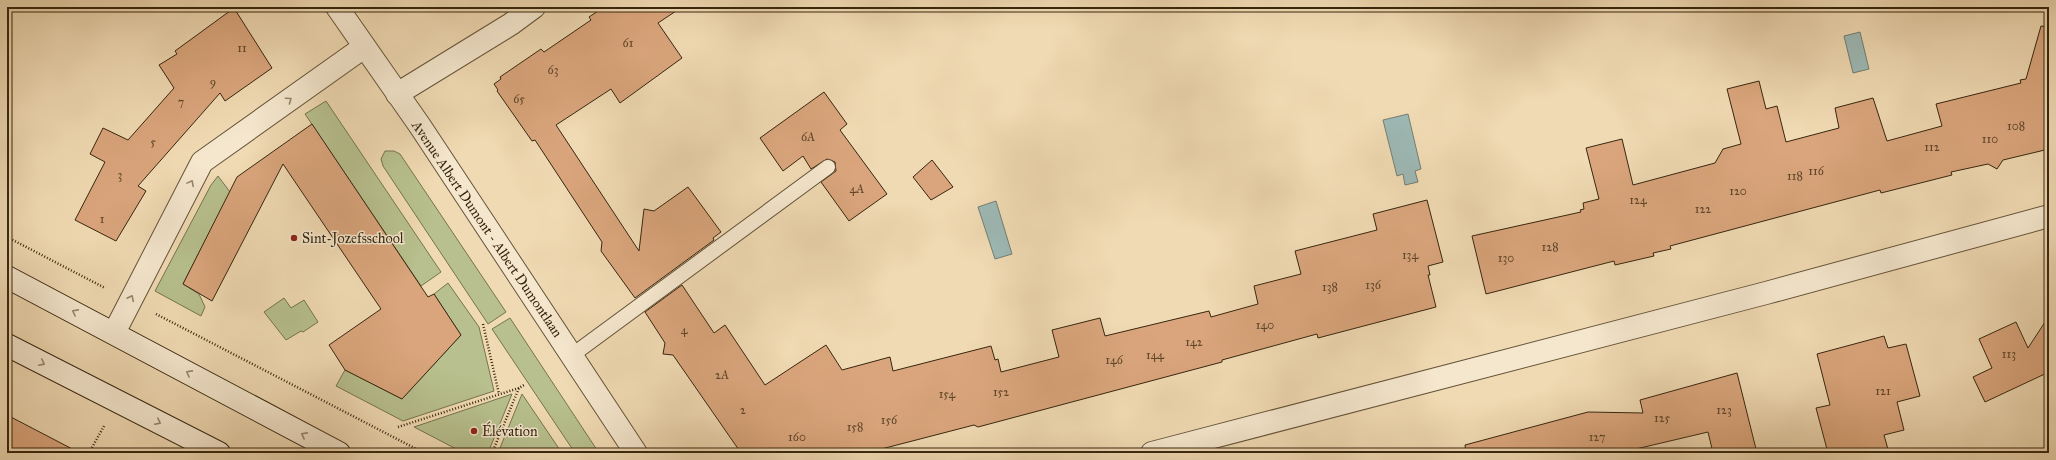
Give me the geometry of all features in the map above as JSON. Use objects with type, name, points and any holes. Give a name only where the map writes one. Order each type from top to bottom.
[{"type":"street","name":"Avenue Albert Dumont - Albert Dumontlaan","points":[[337,7],[397,94],[636,453]]},
{"type":"street","points":[[397,94],[511,24],[534,7]]},
{"type":"street","points":[[114,333],[202,162],[364,47]]},
{"type":"street","points":[[1152,453],[1766,293],[2049,216]]},
{"type":"street","points":[[7,277],[338,453]]},
{"type":"street","points":[[7,345],[219,453]]},
{"type":"lane","points":[[571,356],[828,167]]},
{"type":"path","points":[[7,237],[424,453]]},
{"type":"path","points":[[483,324],[499,394]]},
{"type":"path","points":[[398,427],[519,388],[524,385]]},
{"type":"path","points":[[492,453],[519,388]]},
{"type":"path","points":[[89,453],[104,424]]},
{"type":"green space","points":[[326,101],[441,272],[421,286],[305,114]]},
{"type":"green space","points":[[385,151],[394,151],[400,154],[506,312],[488,324],[383,166],[381,159]]},
{"type":"green space","points":[[218,176],[230,192],[183,284],[199,294],[205,307],[201,316],[155,291],[211,185]]},
{"type":"green space","points":[[448,283],[479,327],[494,391],[403,421],[336,386],[345,370],[402,399],[461,335],[434,294]]},
{"type":"green space","points":[[284,298],[291,308],[304,300],[318,322],[303,332],[301,331],[286,340],[264,312]]},
{"type":"green space","points":[[510,318],[599,453],[575,453],[492,329]]},
{"type":"green space","points":[[512,394],[488,453],[464,453],[414,427]]},
{"type":"green space","points":[[522,394],[562,453],[498,453]]},
{"type":"water","points":[[1860,32],[1869,69],[1853,73],[1844,36]]},
{"type":"water","points":[[1408,114],[1421,169],[1415,171],[1418,182],[1405,185],[1403,174],[1397,176],[1383,120]]},
{"type":"water","points":[[996,201],[1012,254],[995,259],[978,207]]},
{"type":"building","points":[[604,7],[682,7],[658,23],[682,58],[620,103],[611,89],[556,125],[639,251],[644,209],[654,211],[688,187],[721,232],[713,238],[714,240],[635,298],[601,251],[602,242],[535,140],[532,141],[497,91],[498,90],[494,84],[501,79],[500,77],[541,49],[544,52],[591,20],[589,17]]},
{"type":"building","points":[[234,8],[272,68],[225,101],[220,93],[138,186],[146,191],[116,241],[75,220],[105,162],[90,154],[103,128],[128,140],[174,88],[159,65],[177,54],[175,51]]},
{"type":"building","points":[[2041,26],[2049,27],[2049,149],[2003,160],[1997,169],[1988,164],[1951,172],[1952,175],[1881,193],[1880,190],[1670,246],[1671,249],[1653,253],[1654,256],[1615,265],[1614,261],[1486,294],[1472,236],[1581,212],[1580,210],[1584,209],[1583,203],[1599,199],[1586,148],[1622,139],[1633,185],[1715,163],[1723,149],[1741,144],[1727,89],[1759,81],[1766,109],[1777,106],[1786,142],[1839,128],[1835,108],[1873,98],[1887,141],[1942,126],[1936,104],[2021,83],[2020,80],[2026,79]]},
{"type":"building","points":[[824,92],[847,124],[840,130],[887,194],[849,221],[821,182],[836,171],[835,162],[827,159],[811,169],[803,156],[783,171],[760,138]]},
{"type":"building","points":[[312,124],[428,297],[434,294],[461,335],[402,399],[345,370],[329,345],[381,309],[283,164],[212,301],[183,284],[237,177]]},
{"type":"building","points":[[932,160],[953,187],[931,200],[913,177]]},
{"type":"building","points":[[1427,200],[1443,262],[1428,266],[1430,275],[1428,275],[1436,307],[1318,338],[1317,334],[1222,360],[1222,362],[978,427],[974,425],[866,453],[741,453],[673,355],[663,354],[665,343],[645,312],[682,285],[714,333],[725,325],[765,385],[826,345],[842,370],[890,357],[893,371],[991,346],[995,360],[998,359],[1001,372],[1059,357],[1052,330],[1100,318],[1105,336],[1209,311],[1211,317],[1258,304],[1254,286],[1301,274],[1295,251],[1377,230],[1373,214]]},
{"type":"building","points":[[2049,316],[2049,372],[1985,402],[1973,377],[1992,368],[1979,339],[2016,322],[2028,348]]},
{"type":"building","points":[[1884,336],[1888,348],[1906,344],[1920,396],[1897,402],[1904,430],[1884,435],[1889,453],[1828,453],[1816,408],[1830,405],[1817,354]]},
{"type":"building","points":[[1737,373],[1756,449],[1738,453],[1713,453],[1708,432],[1619,453],[1466,453],[1465,445],[1588,412],[1643,413],[1640,400]]},
{"type":"building","points":[[7,415],[80,453],[7,453]]},
{"type":"place","name":"Sint-Jozefsschool","points":[[294,238]]},
{"type":"place","name":"Élévation","points":[[474,431]]}]
